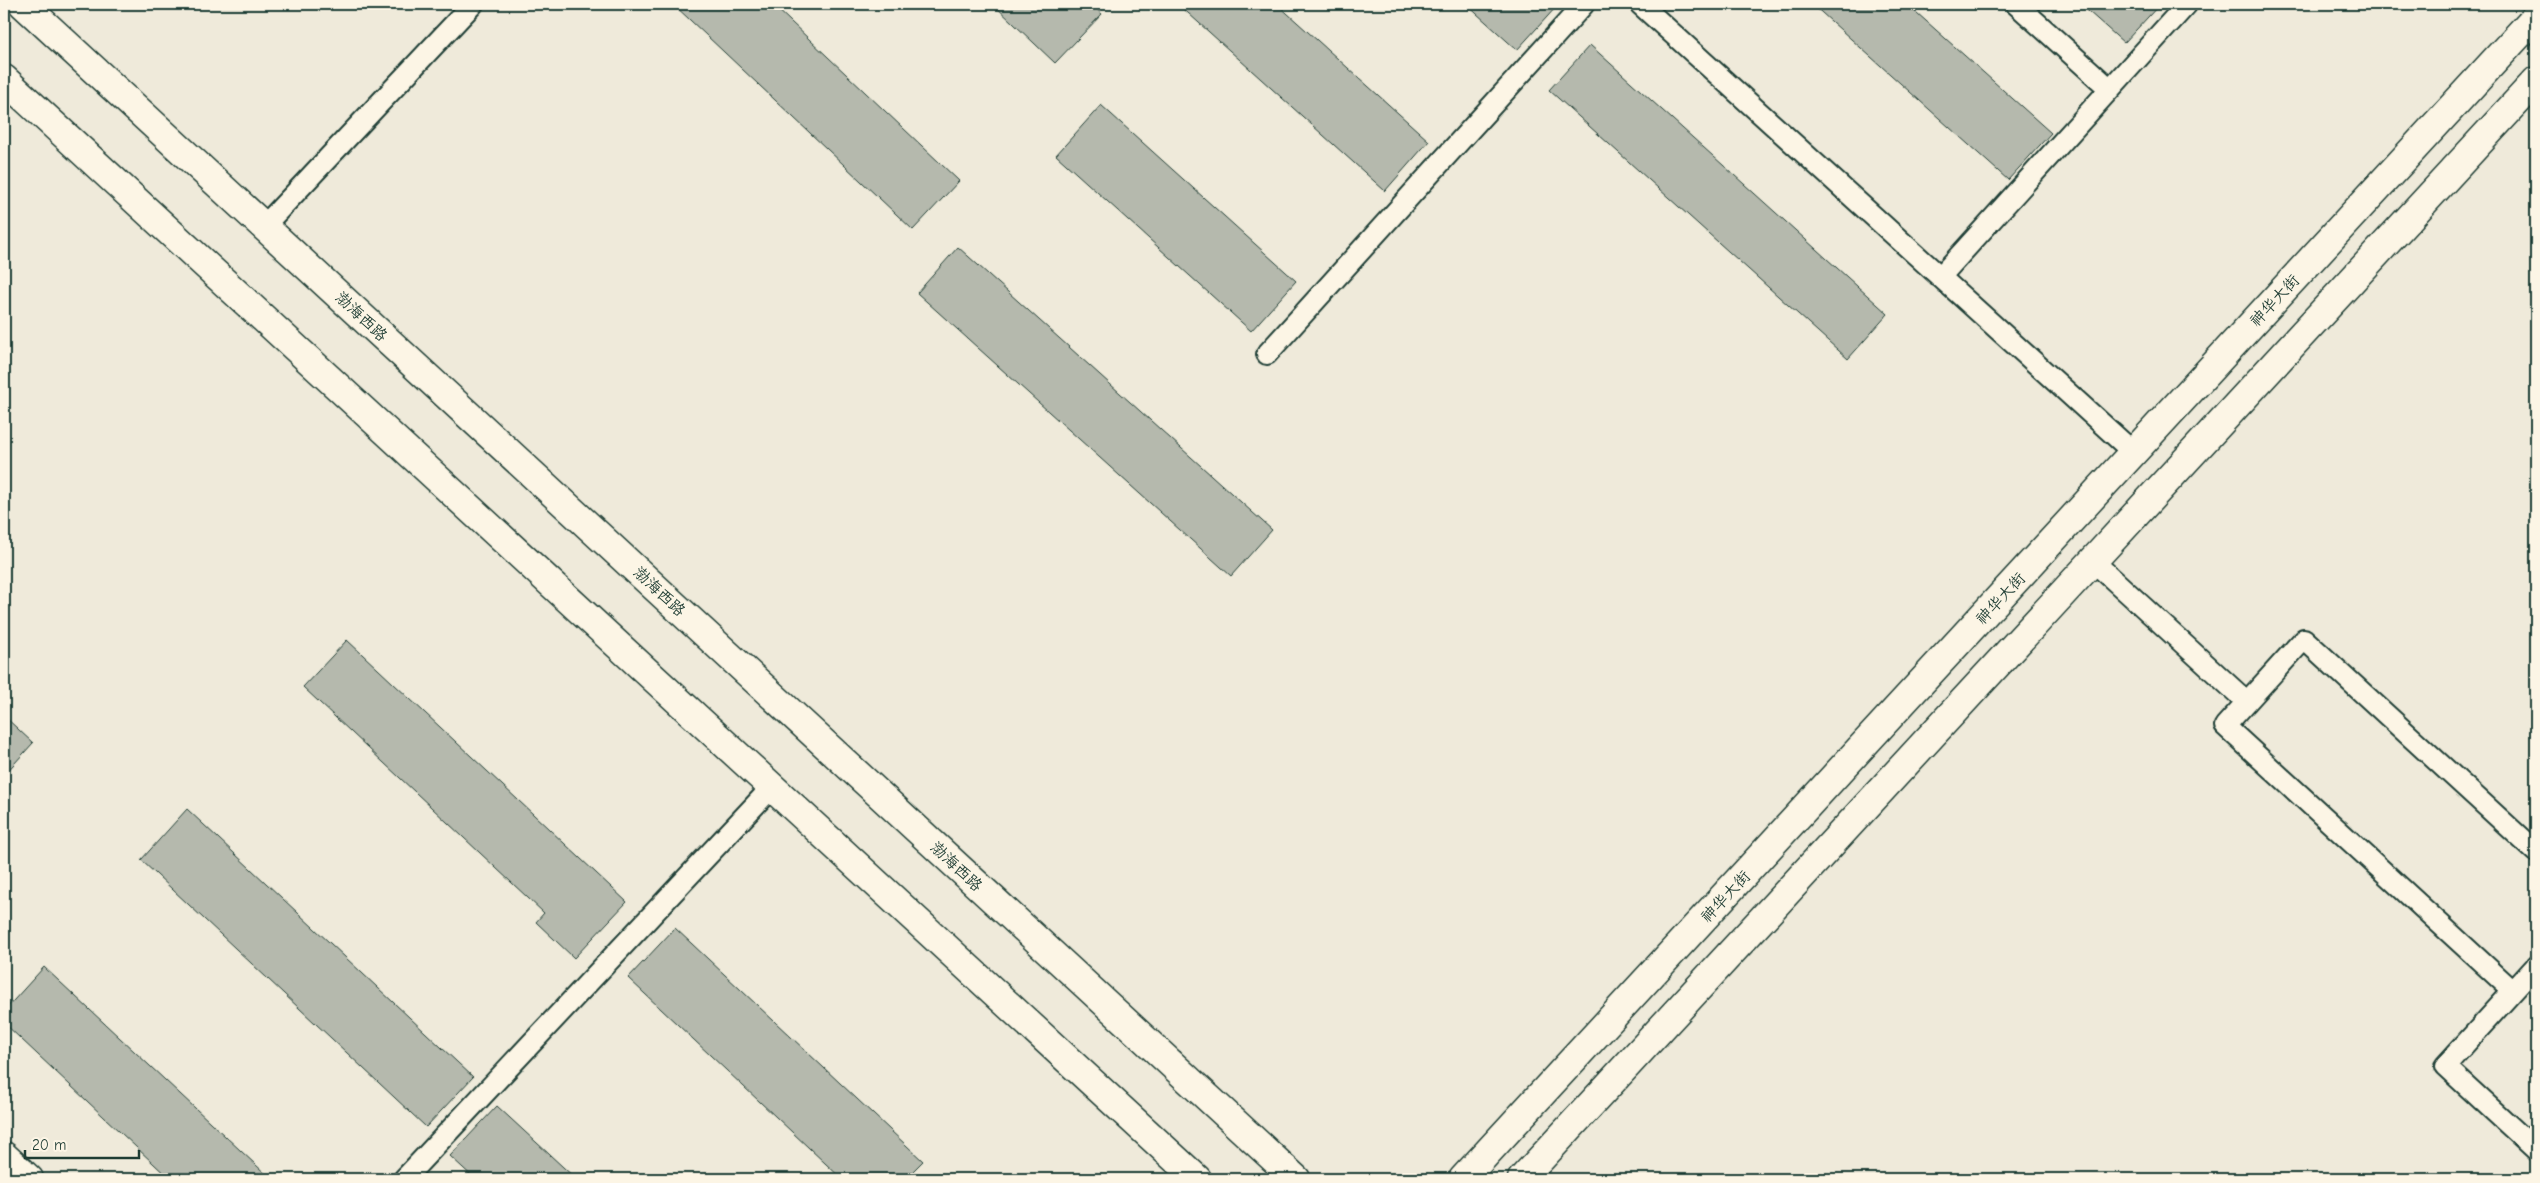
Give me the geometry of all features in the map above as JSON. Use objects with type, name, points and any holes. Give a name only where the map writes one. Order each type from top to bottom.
[{"type":"main road","name":"渤海西路","points":[[23,4],[1296,1179]]},
{"type":"main road","name":"神华大街","points":[[1463,1179],[2536,16]]},
{"type":"main road","points":[[4,79],[1198,1179]]},
{"type":"main road","points":[[1522,1179],[2536,81]]},
{"type":"main road","points":[[4,1156],[29,1179]]},
{"type":"lane","points":[[264,226],[473,4]]},
{"type":"lane","points":[[1267,354],[1584,4]]},
{"type":"lane","points":[[1640,4],[2134,453]]},
{"type":"lane","points":[[2016,4],[2110,89]]},
{"type":"lane","points":[[1940,276],[2187,4]]},
{"type":"lane","points":[[2093,561],[2247,702]]},
{"type":"lane","points":[[2513,990],[2225,726],[2304,639],[2536,852]]},
{"type":"lane","points":[[404,1179],[772,787]]},
{"type":"lane","points":[[2536,966],[2445,1066],[2536,1150]]},
{"type":"building","points":[[673,4],[772,4],[959,181],[913,230]]},
{"type":"building","points":[[993,4],[1091,4],[1102,14],[1055,63]]},
{"type":"building","points":[[1178,4],[1277,4],[1429,141],[1385,191]]},
{"type":"building","points":[[1466,4],[1554,4],[1557,6],[1517,50]]},
{"type":"building","points":[[1812,4],[1907,4],[2051,133],[2008,180]]},
{"type":"building","points":[[2080,4],[2160,4],[2124,43]]},
{"type":"building","points":[[1590,45],[1888,314],[1848,359],[1549,90]]},
{"type":"building","points":[[1101,105],[1296,281],[1251,331],[1056,155]]},
{"type":"building","points":[[958,247],[1272,530],[1231,576],[917,293]]},
{"type":"building","points":[[347,640],[627,902],[574,958],[536,922],[544,913],[303,687]]},
{"type":"building","points":[[4,716],[33,743],[4,775]]},
{"type":"building","points":[[187,809],[473,1077],[426,1127],[141,860]]},
{"type":"building","points":[[675,928],[923,1161],[905,1179],[842,1179],[628,978]]},
{"type":"building","points":[[44,967],[271,1179],[170,1179],[4,1023],[4,1011]]},
{"type":"building","points":[[497,1106],[576,1179],[475,1179],[450,1156]]}]
